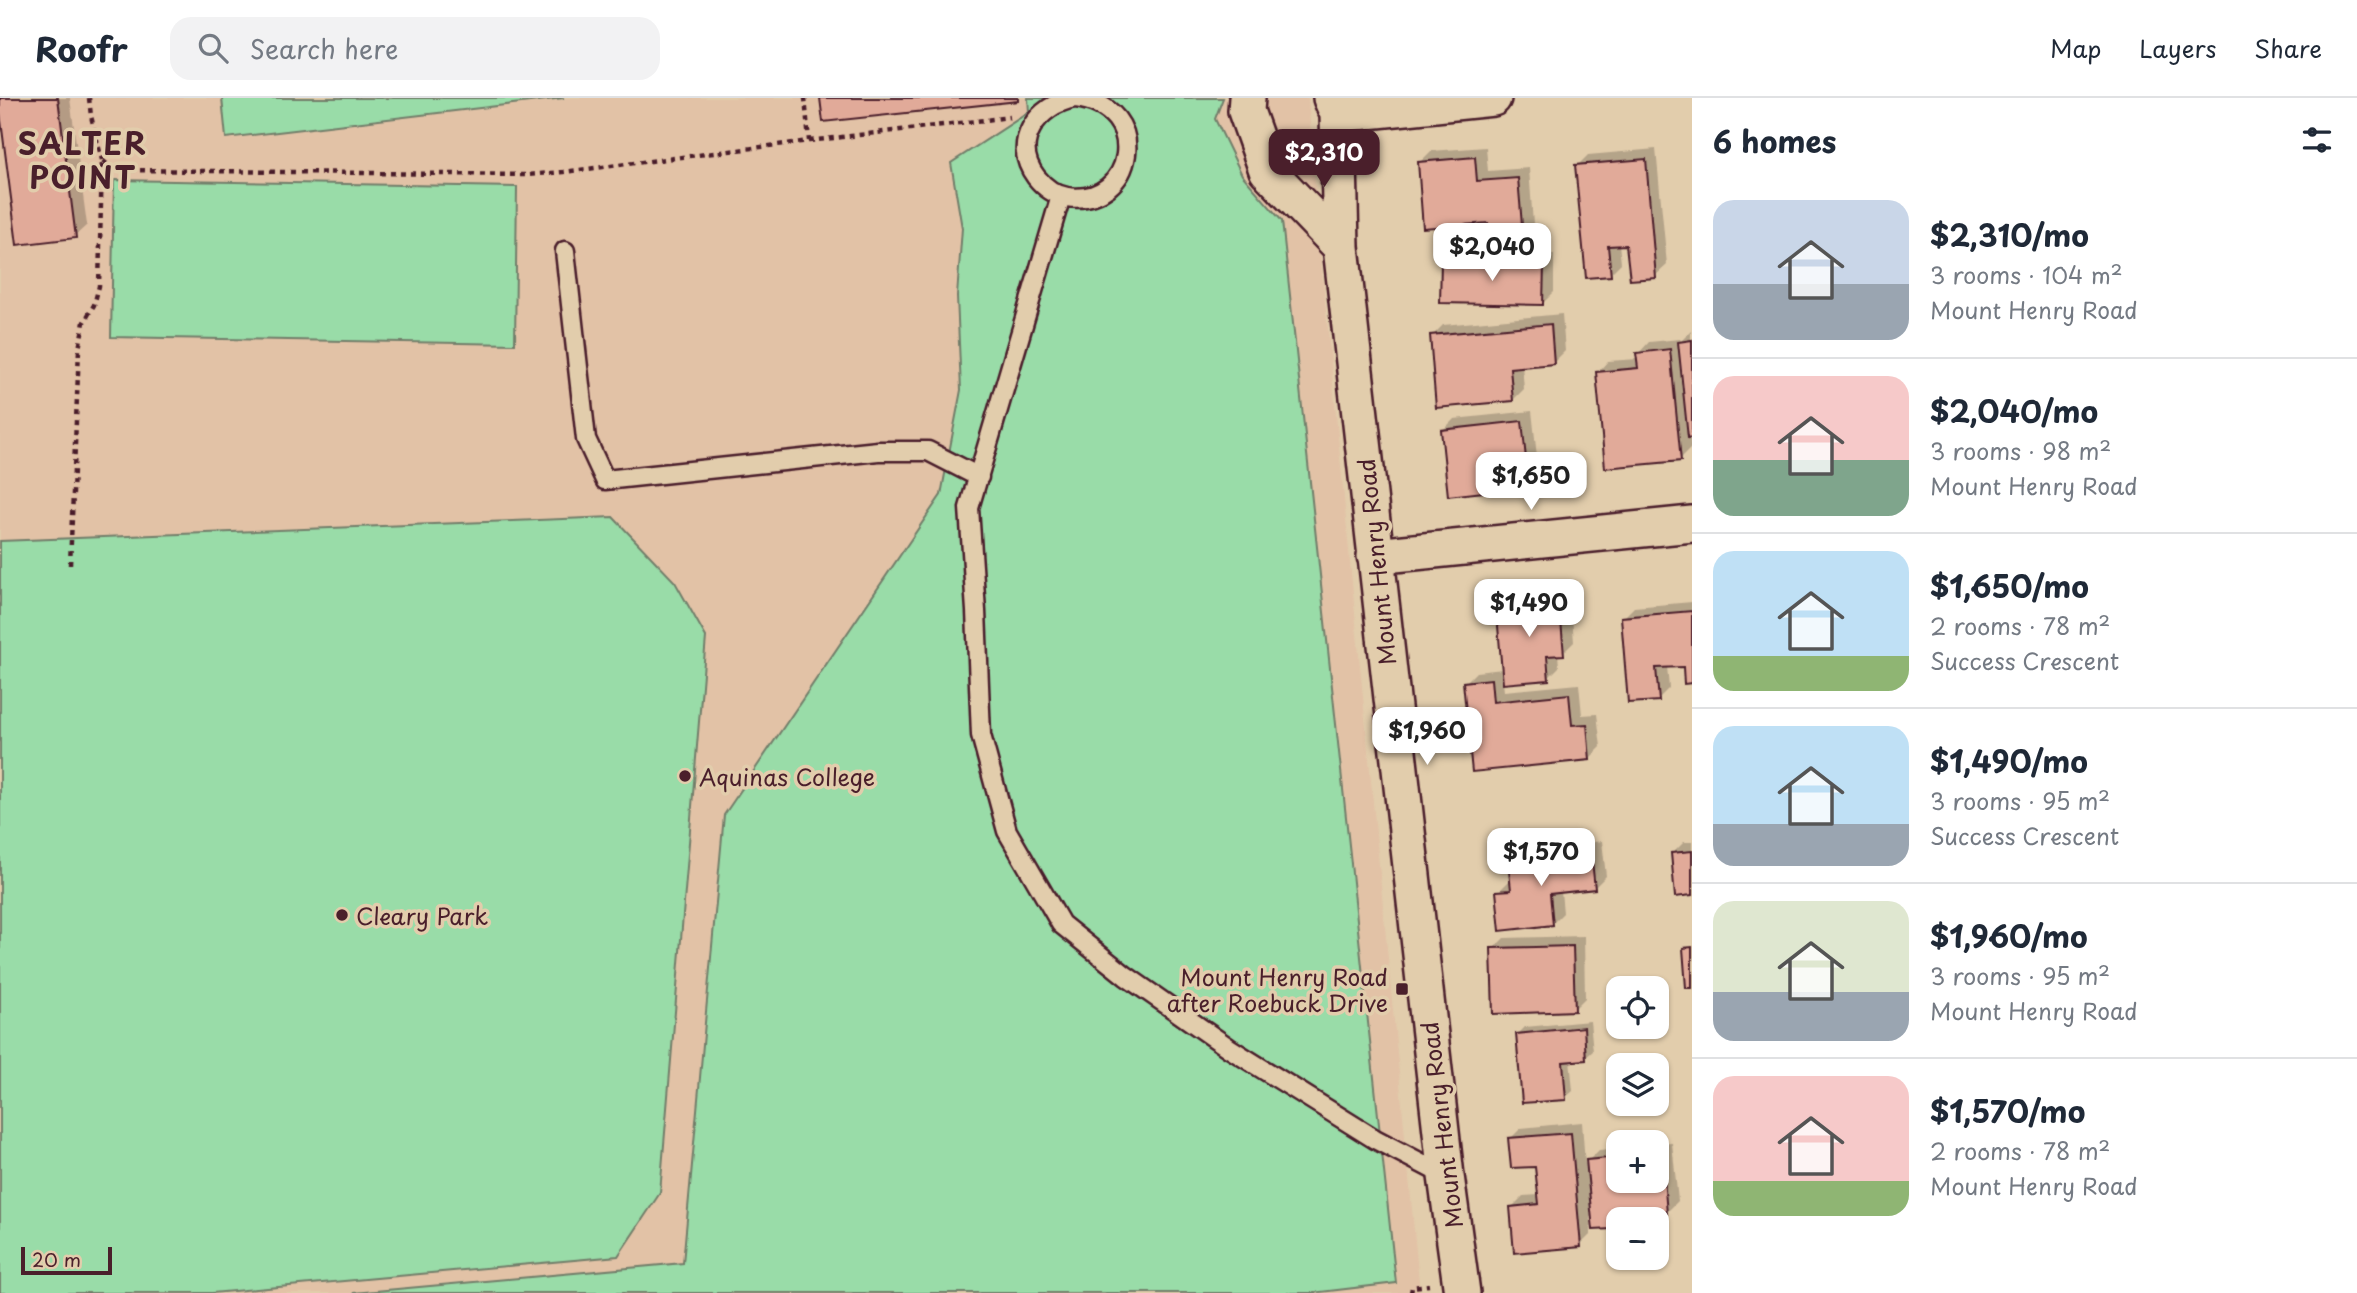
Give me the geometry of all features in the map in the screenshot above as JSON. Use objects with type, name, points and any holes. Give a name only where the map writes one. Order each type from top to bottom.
[{"type":"street","points":[[1247,98],[1246,111],[1267,170],[1341,247]]},
{"type":"street","points":[[1334,106],[1493,98]]},
{"type":"street","name":"Mount Henry Road","points":[[1334,106],[1341,247],[1355,352],[1375,556],[1446,1176],[1462,1293]]},
{"type":"street","points":[[1375,556],[1692,524]]},
{"type":"lane","points":[[1083,98],[1105,106],[1116,117],[1124,131],[1127,146],[1125,162],[1118,176],[1107,188],[1093,195],[1077,198],[1061,196],[1046,188],[1035,176],[1028,160],[1030,129],[1038,117],[1055,104],[1083,98]]},
{"type":"lane","points":[[1061,196],[969,508],[981,735],[1007,831],[1061,924],[1126,976],[1229,1048],[1375,1139],[1446,1176]]},
{"type":"lane","points":[[565,251],[586,439],[605,480],[878,452],[928,451],[979,477]]},
{"type":"path","points":[[70,565],[79,349],[84,322],[94,305],[99,286],[102,160],[89,98]]},
{"type":"path","points":[[805,98],[809,141]]},
{"type":"path","points":[[102,160],[112,168],[125,170],[526,175],[1013,116]]},
{"type":"shaded area","name":"Aquinas College","points":[[0,98],[1308,98],[1420,1293],[0,1293]]},
{"type":"green space","points":[[222,98],[564,98],[226,138]]},
{"type":"green space","points":[[1028,98],[1223,98],[1215,119],[1242,175],[1282,221],[1396,1283],[1312,1293],[353,1293],[683,1263],[724,815],[941,495],[961,390],[957,296],[962,228],[951,163],[1029,112]]},
{"type":"green space","points":[[114,180],[517,187],[515,344],[111,337]]},
{"type":"green space","name":"Cleary Park","points":[[613,517],[675,582],[706,637],[660,1193],[618,1256],[212,1293],[0,1293],[0,541]]},
{"type":"building","points":[[0,98],[58,98],[76,238],[17,245]]},
{"type":"building","points":[[820,98],[1018,98],[1018,101],[823,122]]},
{"type":"building","points":[[1475,157],[1477,181],[1518,178],[1523,237],[1490,240],[1488,223],[1423,228],[1418,162]]},
{"type":"building","points":[[1646,159],[1656,278],[1630,280],[1626,245],[1608,246],[1611,276],[1586,278],[1575,165]]},
{"type":"building","points":[[1441,262],[1544,264],[1543,305],[1440,303]]},
{"type":"building","points":[[1551,324],[1554,364],[1510,368],[1513,401],[1436,408],[1430,335]]},
{"type":"building","points":[[1692,340],[1692,437],[1688,438],[1678,342]]},
{"type":"building","points":[[1670,349],[1681,461],[1605,468],[1596,372],[1638,368],[1636,353]]},
{"type":"building","points":[[1522,421],[1529,487],[1448,496],[1441,430]]},
{"type":"building","points":[[1559,598],[1564,655],[1547,656],[1549,680],[1503,684],[1496,603]]},
{"type":"building","points":[[1692,611],[1692,683],[1684,684],[1683,667],[1656,668],[1659,701],[1628,703],[1621,617]]},
{"type":"building","points":[[1491,679],[1493,702],[1569,694],[1572,725],[1587,724],[1590,760],[1472,772],[1463,682]]},
{"type":"building","points":[[1591,851],[1595,889],[1550,894],[1553,925],[1500,931],[1496,891],[1511,890],[1508,861]]},
{"type":"building","points":[[1692,851],[1692,895],[1675,897],[1671,853]]},
{"type":"building","points":[[1573,946],[1575,1011],[1493,1014],[1491,948]]},
{"type":"building","points":[[1692,947],[1692,988],[1686,988],[1683,948]]},
{"type":"building","points":[[1584,1027],[1586,1060],[1563,1062],[1566,1100],[1522,1103],[1516,1034]]},
{"type":"building","points":[[1571,1133],[1581,1247],[1514,1253],[1510,1207],[1539,1204],[1535,1167],[1511,1168],[1508,1138]]},
{"type":"building","points":[[1606,1158],[1606,1193],[1665,1193],[1666,1207],[1606,1207],[1606,1229],[1593,1230],[1586,1160]]},
{"type":"place","name":"Aquinas College","points":[[685,776]]},
{"type":"place","name":"Cleary Park","points":[[342,915]]},
{"type":"place","name":"Mount Henry Road after Roebuck Drive","points":[[1402,989]]},
{"type":"district","name":"SALTER POINT","points":[[83,159]]}]
